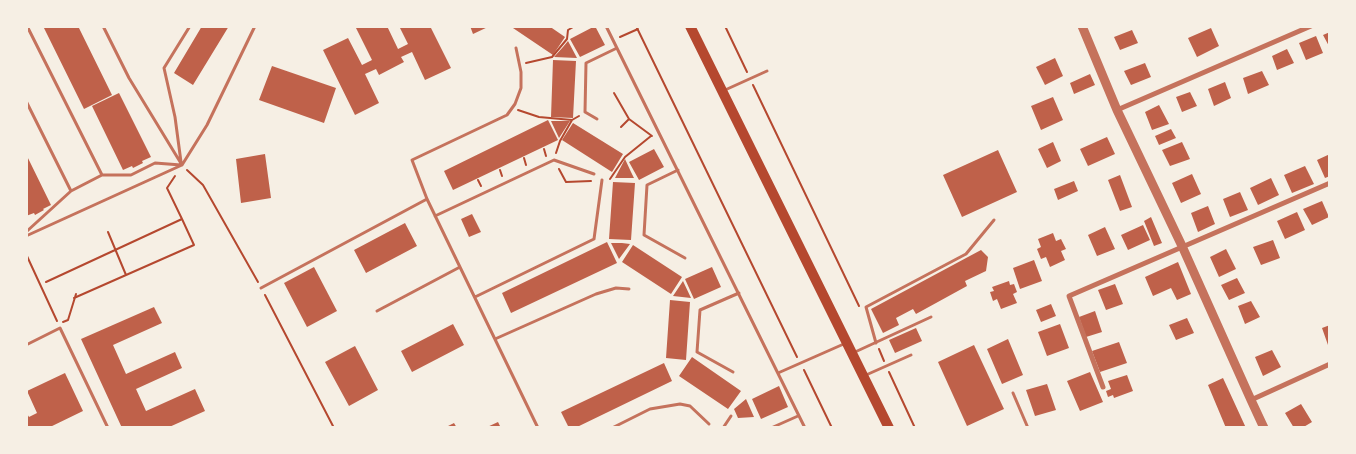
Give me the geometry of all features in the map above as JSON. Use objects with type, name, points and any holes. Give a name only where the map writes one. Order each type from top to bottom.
[{"type":"main road","points":[[690,26],[889,428]]},
{"type":"street","points":[[1082,26],[1117,110],[1182,246],[1264,428]]},
{"type":"street","points":[[1117,110],[1311,26]]},
{"type":"street","points":[[1103,387],[1069,296],[1330,183]]},
{"type":"street","points":[[1251,400],[1330,364]]},
{"type":"lane","points":[[27,26],[102,175]]},
{"type":"lane","points":[[103,26],[129,78],[182,165]]},
{"type":"lane","points":[[182,165],[175,117],[164,68],[190,26]]},
{"type":"lane","points":[[26,234],[182,165],[207,125],[256,26]]},
{"type":"lane","points":[[606,26],[805,428]]},
{"type":"lane","points":[[516,48],[520,64],[521,88],[507,115],[412,160],[427,199],[538,428]]},
{"type":"lane","points":[[598,119],[585,112],[586,63],[617,48]]},
{"type":"lane","points":[[722,92],[766,71]]},
{"type":"lane","points":[[26,101],[71,191]]},
{"type":"lane","points":[[435,216],[554,160],[594,174]]},
{"type":"lane","points":[[26,234],[71,191],[102,175],[131,175],[155,163],[182,165]]},
{"type":"lane","points":[[678,170],[647,185],[644,235],[685,258]]},
{"type":"lane","points":[[475,298],[594,239],[602,180]]},
{"type":"lane","points":[[261,288],[427,199]]},
{"type":"lane","points":[[876,343],[866,307],[966,254],[994,220]]},
{"type":"lane","points":[[377,311],[460,267]]},
{"type":"lane","points":[[495,339],[596,294],[616,288],[629,289]]},
{"type":"lane","points":[[732,372],[696,352],[700,310],[739,293]]},
{"type":"lane","points":[[852,354],[931,317]]},
{"type":"lane","points":[[26,346],[60,328],[108,428]]},
{"type":"lane","points":[[778,373],[847,343]]},
{"type":"lane","points":[[863,376],[911,355]]},
{"type":"lane","points":[[1013,393],[1028,428]]},
{"type":"lane","points":[[612,428],[650,409],[680,404],[690,406],[710,424]]},
{"type":"lane","points":[[723,428],[731,416]]},
{"type":"lane","points":[[771,428],[798,416]]},
{"type":"path","points":[[520,64],[552,57],[567,38],[568,30],[575,26]]},
{"type":"path","points":[[725,26],[859,308]]},
{"type":"path","points":[[613,40],[637,28],[832,428]]},
{"type":"path","points":[[614,94],[629,119],[651,136]]},
{"type":"path","points":[[512,108],[539,117],[572,120]]},
{"type":"path","points":[[585,112],[572,120],[560,141],[554,160],[566,182],[609,180],[625,157],[651,136],[659,133]]},
{"type":"path","points":[[621,127],[629,119]]},
{"type":"path","points":[[74,298],[194,245],[166,188],[182,165]]},
{"type":"path","points":[[46,282],[182,219]]},
{"type":"path","points":[[108,232],[126,275]]},
{"type":"path","points":[[26,254],[59,324],[68,320],[76,294]]},
{"type":"path","points":[[876,343],[915,428]]},
{"type":"building","points":[[43,26],[78,26],[112,95],[84,109]]},
{"type":"building","points":[[202,26],[229,26],[193,85],[174,73]]},
{"type":"building","points":[[355,26],[387,26],[398,49],[408,44],[399,26],[430,26],[451,68],[425,80],[412,52],[401,57],[404,62],[379,75],[376,69],[365,74],[379,103],[355,115],[323,50],[348,38],[362,65],[372,60]]},
{"type":"building","points":[[470,26],[490,26],[473,34]]},
{"type":"building","points":[[510,26],[549,26],[565,37],[553,55]]},
{"type":"building","points":[[595,26],[605,45],[580,57],[570,39]]},
{"type":"building","points":[[1211,28],[1219,46],[1197,57],[1188,38]]},
{"type":"building","points":[[1132,30],[1138,43],[1120,50],[1114,37]]},
{"type":"building","points":[[1330,32],[1330,48],[1323,35]]},
{"type":"building","points":[[1316,36],[1323,53],[1306,60],[1299,43]]},
{"type":"building","points":[[568,41],[577,58],[554,57],[563,47]]},
{"type":"building","points":[[1287,49],[1294,63],[1277,70],[1272,56]]},
{"type":"building","points":[[1055,58],[1063,76],[1045,85],[1036,67]]},
{"type":"building","points":[[553,60],[576,61],[573,118],[551,117]]},
{"type":"building","points":[[1145,63],[1151,77],[1131,85],[1124,71]]},
{"type":"building","points":[[272,66],[336,88],[324,123],[259,100]]},
{"type":"building","points":[[1262,71],[1269,85],[1248,94],[1243,78]]},
{"type":"building","points":[[1090,74],[1095,85],[1074,94],[1070,83]]},
{"type":"building","points":[[1225,82],[1231,98],[1214,106],[1208,89]]},
{"type":"building","points":[[1190,92],[1197,106],[1182,112],[1176,97]]},
{"type":"building","points":[[119,93],[151,157],[133,168],[132,166],[123,170],[92,106]]},
{"type":"building","points":[[1053,97],[1063,120],[1041,130],[1031,106]]},
{"type":"building","points":[[1159,105],[1169,124],[1152,130],[1145,112]]},
{"type":"building","points":[[548,120],[558,140],[453,190],[444,171]]},
{"type":"building","points":[[551,121],[570,121],[559,138]]},
{"type":"building","points":[[573,123],[623,154],[612,172],[562,140]]},
{"type":"building","points":[[1171,129],[1176,138],[1159,145],[1155,136]]},
{"type":"building","points":[[1107,137],[1115,154],[1088,166],[1080,149]]},
{"type":"building","points":[[1053,142],[1061,161],[1047,168],[1038,149]]},
{"type":"building","points":[[1182,142],[1190,159],[1170,166],[1162,150]]},
{"type":"building","points":[[654,149],[664,167],[639,180],[629,162]]},
{"type":"building","points":[[998,150],[1017,192],[962,217],[943,175]]},
{"type":"building","points":[[26,154],[51,205],[35,215],[34,213],[26,216]]},
{"type":"building","points":[[265,154],[271,198],[241,203],[236,159]]},
{"type":"building","points":[[1330,154],[1330,176],[1325,178],[1317,160]]},
{"type":"building","points":[[625,159],[634,178],[615,178]]},
{"type":"building","points":[[1305,166],[1314,184],[1292,193],[1284,175]]},
{"type":"building","points":[[1192,174],[1201,194],[1181,203],[1172,183]]},
{"type":"building","points":[[1120,175],[1132,207],[1120,211],[1108,180]]},
{"type":"building","points":[[1271,178],[1279,195],[1258,205],[1250,188]]},
{"type":"building","points":[[1074,181],[1078,191],[1058,200],[1054,189]]},
{"type":"building","points":[[613,182],[635,183],[631,240],[609,239]]},
{"type":"building","points":[[1240,192],[1248,210],[1230,217],[1223,199]]},
{"type":"building","points":[[1322,201],[1329,217],[1312,225],[1303,209]]},
{"type":"building","points":[[1208,206],[1215,224],[1198,232],[1191,213]]},
{"type":"building","points":[[1297,212],[1305,230],[1285,239],[1277,221]]},
{"type":"building","points":[[472,214],[481,232],[469,237],[461,219]]},
{"type":"building","points":[[1151,217],[1162,243],[1154,246],[1144,221]]},
{"type":"building","points":[[405,223],[417,246],[366,273],[354,250]]},
{"type":"building","points":[[1143,225],[1150,240],[1128,250],[1121,235]]},
{"type":"building","points":[[1105,227],[1115,249],[1097,256],[1088,235]]},
{"type":"building","points":[[1053,233],[1056,241],[1061,239],[1066,249],[1061,251],[1065,260],[1050,267],[1046,257],[1041,259],[1037,249],[1041,247],[1038,239]]},
{"type":"building","points":[[1273,240],[1280,258],[1261,265],[1253,247]]},
{"type":"building","points":[[607,242],[617,263],[511,313],[502,293]]},
{"type":"building","points":[[611,243],[622,243],[630,244],[619,259]]},
{"type":"building","points":[[633,245],[682,277],[671,294],[622,262]]},
{"type":"building","points":[[1226,249],[1236,269],[1219,277],[1210,257]]},
{"type":"building","points":[[981,250],[988,257],[986,271],[965,281],[967,286],[916,314],[913,309],[896,318],[899,325],[883,333],[871,309]]},
{"type":"building","points":[[1034,260],[1042,281],[1020,289],[1013,268]]},
{"type":"building","points":[[1178,262],[1191,294],[1177,300],[1171,288],[1153,296],[1145,277]]},
{"type":"building","points":[[314,267],[337,311],[307,327],[284,283]]},
{"type":"building","points":[[712,267],[721,287],[694,299],[685,279]]},
{"type":"building","points":[[1237,278],[1245,293],[1229,300],[1221,285]]},
{"type":"building","points":[[683,281],[691,298],[673,296]]},
{"type":"building","points":[[1009,281],[1010,285],[1014,284],[1017,292],[1013,294],[1017,303],[1001,309],[997,299],[993,301],[990,292],[994,291],[992,287]]},
{"type":"building","points":[[1115,284],[1123,304],[1106,310],[1098,290]]},
{"type":"building","points":[[670,300],[690,302],[686,360],[666,358]]},
{"type":"building","points":[[1251,301],[1260,317],[1245,324],[1238,306]]},
{"type":"building","points":[[1051,304],[1056,316],[1041,322],[1036,310]]},
{"type":"building","points":[[154,307],[162,323],[113,345],[126,374],[175,352],[182,368],[136,389],[146,411],[195,389],[205,411],[167,428],[122,428],[81,339]]},
{"type":"building","points":[[1095,311],[1102,332],[1086,337],[1079,317]]},
{"type":"building","points":[[1187,318],[1194,333],[1176,340],[1169,325]]},
{"type":"building","points":[[453,324],[464,345],[412,372],[401,351]]},
{"type":"building","points":[[1060,324],[1069,348],[1047,356],[1038,332]]},
{"type":"building","points":[[1330,325],[1330,344],[1328,345],[1322,328]]},
{"type":"building","points":[[916,328],[922,341],[895,353],[889,340]]},
{"type":"building","points":[[1008,339],[1023,375],[1002,384],[987,349]]},
{"type":"building","points":[[1119,342],[1127,363],[1100,372],[1092,351]]},
{"type":"building","points":[[974,345],[1004,409],[967,426],[938,362]]},
{"type":"building","points":[[355,346],[378,390],[349,406],[325,362]]},
{"type":"building","points":[[1272,350],[1281,367],[1263,376],[1255,357]]},
{"type":"building","points":[[692,357],[741,391],[728,409],[679,376]]},
{"type":"building","points":[[664,363],[672,381],[575,428],[569,428],[561,412]]},
{"type":"building","points":[[1090,372],[1103,402],[1080,411],[1067,381]]},
{"type":"building","points":[[65,373],[83,411],[48,428],[26,428],[26,412],[29,417],[37,413],[27,391]]},
{"type":"building","points":[[1127,375],[1133,391],[1114,398],[1113,395],[1108,397],[1106,391],[1111,389],[1108,381]]},
{"type":"building","points":[[1223,378],[1246,428],[1226,428],[1208,385]]},
{"type":"building","points":[[1047,384],[1056,410],[1035,416],[1026,390]]},
{"type":"building","points":[[779,386],[788,407],[761,419],[752,399]]},
{"type":"building","points":[[746,399],[754,417],[738,418],[734,409]]},
{"type":"building","points":[[1301,404],[1312,422],[1302,428],[1294,428],[1285,413]]},
{"type":"building","points":[[498,422],[501,428],[485,428]]},
{"type":"building","points":[[454,423],[457,428],[444,428]]}]
